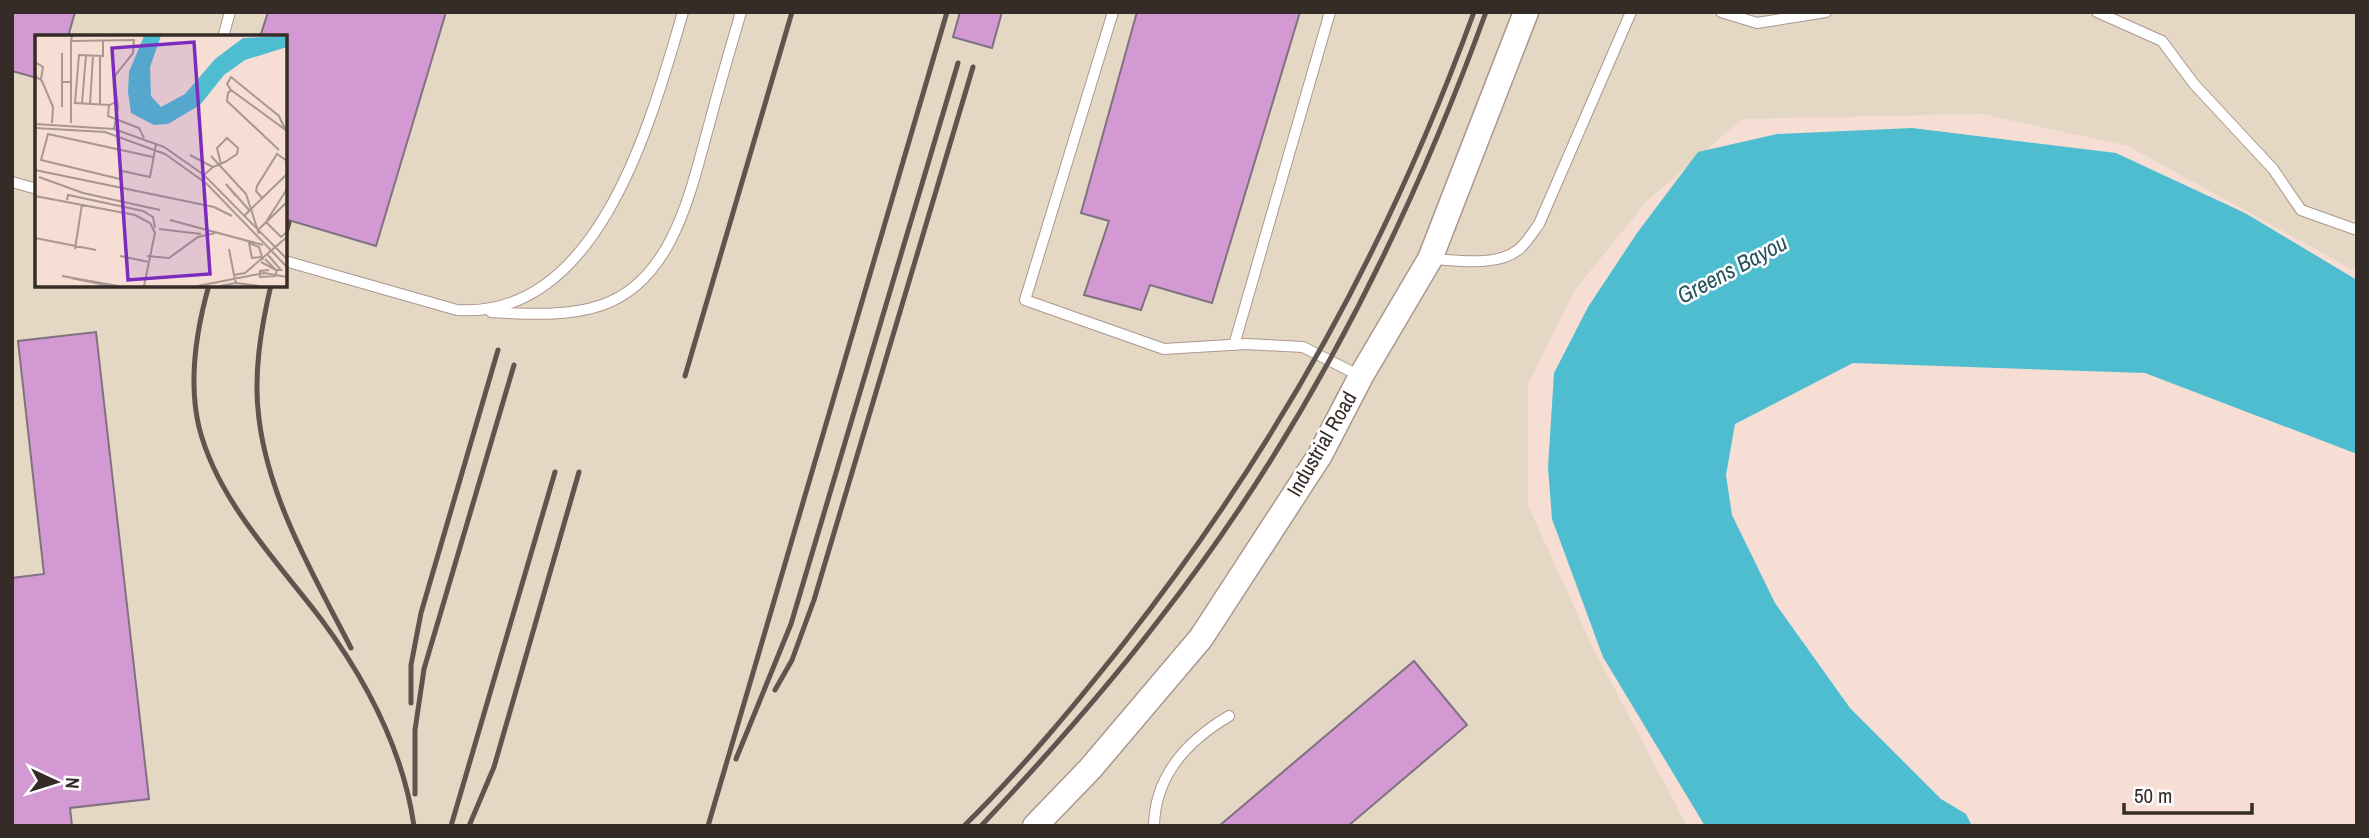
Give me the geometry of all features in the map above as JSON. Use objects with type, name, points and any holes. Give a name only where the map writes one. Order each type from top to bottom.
[{"type":"street","name":"Industrial Road","points":[[1035,826],[1090,769],[1201,638],[1320,455],[1361,376],[1430,259],[1526,12]]},
{"type":"lane","points":[[224,35],[230,12]]},
{"type":"lane","points":[[480,312],[511,303],[536,290],[566,266],[597,229],[626,180],[651,121],[683,12]]},
{"type":"lane","points":[[287,262],[457,310],[559,312],[601,306],[623,295],[650,271],[671,240],[686,205],[741,12]]},
{"type":"lane","points":[[1112,12],[1025,300],[1164,349],[1234,345],[1303,347],[1361,376]]},
{"type":"lane","points":[[1234,345],[1330,12]]},
{"type":"lane","points":[[1430,259],[1487,259],[1507,256],[1520,249],[1539,224],[1631,12]]},
{"type":"lane","points":[[1721,12],[1757,23],[1826,12]]},
{"type":"lane","points":[[2096,12],[2162,41],[2194,84],[2273,169],[2301,210],[2357,230]]},
{"type":"lane","points":[[12,182],[35,188]]},
{"type":"lane","points":[[1154,826],[1155,802],[1164,776],[1209,728],[1229,716]]},
{"type":"shaded area","points":[[12,12],[2357,12],[2357,272],[2128,146],[1982,114],[1742,119],[1647,201],[1575,290],[1528,385],[1528,505],[1591,644],[1687,826],[12,826]]},
{"type":"water","name":"Greens Bayou","points":[[1912,128],[2116,153],[2245,213],[2357,280],[2357,454],[2145,373],[1853,363],[1735,424],[1726,475],[1732,515],[1775,603],[1850,708],[1941,799],[1966,814],[1972,826],[1705,826],[1603,657],[1552,519],[1548,467],[1554,373],[1588,307],[1637,233],[1698,152],[1777,134]]},
{"type":"building","points":[[12,12],[75,12],[69,35],[35,35],[35,77],[12,71]]},
{"type":"building","points":[[268,12],[446,12],[376,246],[287,220],[287,35],[261,35]]},
{"type":"building","points":[[960,12],[1002,12],[992,48],[953,37]]},
{"type":"building","points":[[1137,12],[1300,12],[1212,303],[1150,285],[1141,310],[1084,295],[1109,221],[1081,213]]},
{"type":"building","points":[[96,332],[149,799],[70,808],[72,826],[12,826],[12,578],[44,574],[18,341]]},
{"type":"building","points":[[1414,661],[1467,725],[1348,826],[1219,826]]},
{"type":"railway","points":[[685,376],[792,12]]},
{"type":"railway","points":[[708,826],[947,12]]},
{"type":"railway","points":[[964,826],[1047,737],[1124,643],[1231,495],[1280,419],[1366,263],[1441,98],[1474,12]]},
{"type":"railway","points":[[981,826],[1072,726],[1137,648],[1210,551],[1304,406],[1346,330],[1422,173],[1486,12]]},
{"type":"railway","points":[[736,759],[791,624],[958,63]]},
{"type":"railway","points":[[775,690],[792,660],[814,600],[973,67]]},
{"type":"railway","points":[[287,230],[289,223]]},
{"type":"railway","points":[[208,287],[197,338],[194,374],[196,410],[208,454],[219,480],[250,529],[321,619],[368,691],[392,743],[409,798],[414,826]]},
{"type":"railway","points":[[271,287],[261,334],[258,368],[257,402],[264,449],[272,479],[295,537],[351,648]]},
{"type":"railway","points":[[411,703],[411,665],[421,613],[498,350]]},
{"type":"railway","points":[[415,794],[415,730],[424,669],[514,365]]},
{"type":"railway","points":[[451,826],[555,472]]},
{"type":"railway","points":[[469,826],[494,767],[579,472]]}]
